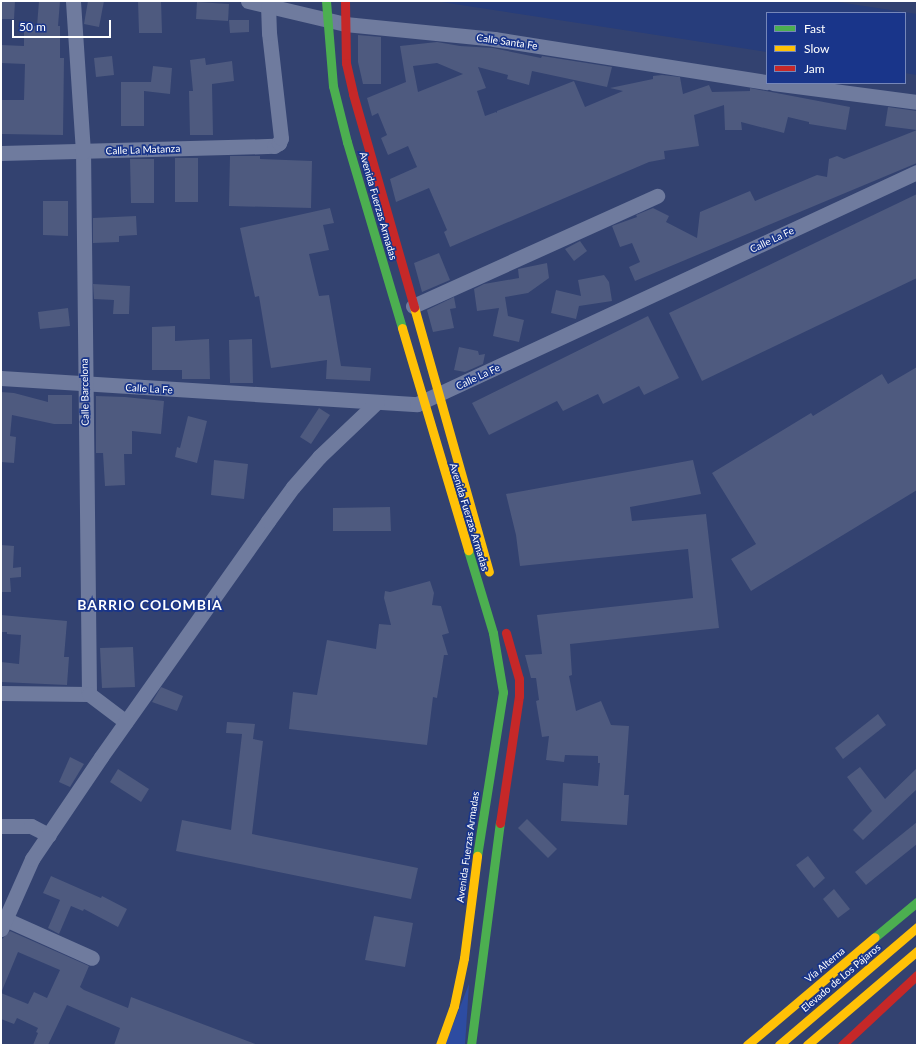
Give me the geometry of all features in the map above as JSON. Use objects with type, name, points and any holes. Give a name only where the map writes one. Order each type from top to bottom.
[{"type":"main road","name":"Avenida Fuerzas Armadas","points":[[344,1],[346,63],[353,94],[491,579]]},
{"type":"main road","name":"Avenida Fuerzas Armadas","points":[[327,9],[329,53],[333,86],[347,142],[493,633],[500,665],[503,692],[459,986],[454,1006],[440,1045]]},
{"type":"main road","points":[[471,1045],[506,769],[518,696],[519,679],[503,622]]},
{"type":"main road","name":"Vía Alterna","points":[[747,1045],[917,902]]},
{"type":"main road","name":"Elevado de Los Pájaros","points":[[780,1045],[917,927]]},
{"type":"main road","points":[[807,1045],[917,951]]},
{"type":"main road","points":[[842,1045],[917,975]]},
{"type":"street","name":"Calle Barcelona","points":[[74,1],[83,152],[89,694]]},
{"type":"street","name":"Calle Santa Fe","points":[[248,1],[268,6],[327,9],[345,20],[494,39],[766,82]]},
{"type":"street","name":"Calle La Matanza","points":[[1,153],[274,146],[279,143],[280,138],[269,34],[268,6]]},
{"type":"street","points":[[781,84],[917,102]]},
{"type":"street","name":"Calle La Fe","points":[[1,378],[85,385],[417,404],[917,172]]},
{"type":"street","points":[[413,306],[657,196]]},
{"type":"street","points":[[92,958],[3,924],[32,859],[126,722],[293,486],[319,457],[377,402]]},
{"type":"street","points":[[1,693],[89,694],[126,722]]},
{"type":"street","points":[[1,826],[31,826],[49,835]]},
{"type":"shaded area","points":[[435,1],[831,1],[904,12],[766,12],[766,52]]},
{"type":"shaded area","points":[[906,12],[917,14],[917,75],[906,73]]},
{"type":"shaded area","points":[[469,984],[465,1045],[445,1045]]},
{"type":"building","points":[[1,1],[15,1],[14,19],[1,19]]},
{"type":"building","points":[[39,1],[60,1],[58,26],[60,26],[60,58],[64,58],[63,135],[2,134],[1,100],[24,100],[25,64],[1,63],[1,45],[24,46],[24,26],[37,26]]},
{"type":"building","points":[[88,1],[104,1],[99,27],[84,24]]},
{"type":"building","points":[[138,1],[161,1],[162,33],[139,33]]},
{"type":"building","points":[[197,2],[229,4],[228,21],[196,19]]},
{"type":"building","points":[[229,20],[249,20],[249,32],[230,33]]},
{"type":"building","points":[[358,35],[381,37],[381,84],[363,84],[358,62]]},
{"type":"building","points":[[437,42],[460,46],[493,48],[541,58],[542,56],[612,67],[607,87],[532,71],[529,85],[507,79],[508,75],[478,67],[486,88],[477,91],[485,116],[496,112],[497,113],[497,111],[574,81],[585,107],[623,91],[610,88],[653,79],[653,76],[662,75],[680,77],[683,94],[709,85],[712,92],[750,91],[750,88],[850,107],[846,130],[809,124],[809,122],[788,117],[784,133],[741,122],[742,130],[725,130],[724,105],[694,115],[699,146],[664,151],[665,159],[649,162],[450,247],[444,232],[447,230],[429,188],[396,202],[390,179],[417,167],[408,146],[388,155],[381,138],[387,135],[378,113],[372,116],[367,98],[406,82],[400,46]],"holes":[[[437,63],[463,74],[418,92],[413,66]]]},
{"type":"building","points":[[112,56],[114,75],[96,77],[94,58]]},
{"type":"building","points":[[205,58],[206,65],[232,61],[234,81],[212,84],[213,135],[190,135],[189,91],[193,91],[190,60]]},
{"type":"building","points":[[153,66],[172,68],[170,94],[144,91],[144,126],[121,126],[121,82],[151,82]]},
{"type":"building","points":[[888,107],[917,111],[917,130],[885,126]]},
{"type":"building","points":[[917,130],[917,163],[635,281],[629,267],[640,262],[632,243],[620,247],[612,226],[637,217],[636,215],[653,208],[669,216],[666,222],[697,238],[700,212],[750,191],[755,201],[817,175],[827,177],[829,159],[837,156],[844,159]]},
{"type":"building","points":[[230,156],[260,156],[260,159],[312,161],[311,208],[229,206]]},
{"type":"building","points":[[175,158],[198,158],[198,202],[175,202]]},
{"type":"building","points":[[130,159],[154,159],[154,203],[131,203]]},
{"type":"building","points":[[917,194],[917,278],[702,381],[669,313]]},
{"type":"building","points":[[43,201],[68,201],[68,236],[43,235]]},
{"type":"building","points":[[330,208],[334,223],[323,225],[329,250],[309,254],[319,296],[329,295],[341,366],[371,368],[370,381],[326,379],[327,360],[271,368],[259,296],[255,297],[240,228]]},
{"type":"building","points":[[136,216],[137,235],[119,236],[119,242],[93,243],[93,218]]},
{"type":"building","points":[[580,241],[587,251],[574,261],[565,249]]},
{"type":"building","points":[[439,253],[450,280],[422,292],[414,263]]},
{"type":"building","points":[[547,263],[549,278],[528,293],[505,297],[508,316],[524,320],[519,342],[493,336],[499,308],[477,311],[474,289],[484,284],[519,278],[518,269]]},
{"type":"building","points":[[604,275],[609,282],[612,301],[579,306],[576,319],[551,313],[556,290],[581,296],[578,280]]},
{"type":"building","points":[[93,284],[130,286],[129,314],[113,314],[114,300],[94,299]]},
{"type":"building","points":[[454,297],[456,308],[450,309],[454,328],[433,332],[427,310]]},
{"type":"building","points":[[68,308],[70,326],[40,329],[38,312]]},
{"type":"building","points":[[648,316],[679,378],[644,395],[639,386],[603,404],[598,394],[563,411],[557,401],[489,435],[472,403]]},
{"type":"building","points":[[175,326],[175,341],[209,339],[210,379],[182,379],[182,370],[152,370],[152,327]]},
{"type":"building","points":[[252,339],[253,383],[230,383],[229,340]]},
{"type":"building","points":[[459,347],[478,351],[479,355],[485,354],[483,364],[465,372],[454,370]]},
{"type":"building","points":[[917,367],[917,490],[751,591],[731,559],[756,544],[712,473],[811,413],[813,416],[882,374],[888,384]]},
{"type":"building","points":[[1,392],[14,393],[48,402],[48,395],[72,395],[72,424],[54,424],[12,415],[10,436],[16,437],[14,463],[1,462]]},
{"type":"building","points":[[96,396],[164,401],[161,434],[132,431],[132,454],[124,454],[125,485],[105,486],[103,453],[96,453]]},
{"type":"building","points":[[319,408],[330,415],[311,444],[300,437]]},
{"type":"building","points":[[188,416],[207,421],[197,463],[175,457],[177,447],[180,448]]},
{"type":"building","points":[[214,460],[248,464],[244,499],[211,495]]},
{"type":"building","points":[[693,460],[701,494],[630,507],[632,521],[706,514],[719,628],[570,644],[572,675],[569,676],[576,711],[601,701],[611,725],[629,726],[624,795],[629,795],[627,825],[561,821],[563,783],[598,786],[600,763],[598,763],[598,756],[565,755],[564,762],[546,760],[549,736],[542,737],[536,701],[539,700],[536,678],[531,678],[525,655],[542,654],[537,615],[693,598],[688,549],[520,566],[516,535],[506,494]]},
{"type":"building","points":[[390,507],[391,531],[333,531],[333,508]]},
{"type":"building","points":[[1,545],[14,546],[13,568],[21,567],[21,577],[10,578],[11,592],[1,592]]},
{"type":"building","points":[[430,581],[434,593],[432,605],[441,606],[449,633],[442,635],[448,655],[444,655],[437,698],[433,697],[427,745],[289,729],[293,692],[317,695],[327,640],[376,649],[379,624],[391,625],[384,598],[385,591],[390,592]]},
{"type":"building","points":[[1,615],[67,621],[64,657],[69,657],[67,685],[1,682],[1,662],[19,664],[21,635],[1,632]]},
{"type":"building","points":[[133,647],[135,687],[102,688],[100,648]]},
{"type":"building","points":[[161,687],[183,696],[177,711],[152,702]]},
{"type":"building","points":[[878,714],[886,725],[843,759],[835,748]]},
{"type":"building","points":[[227,722],[255,724],[253,739],[263,741],[252,834],[418,868],[411,899],[176,851],[182,820],[231,830],[242,734],[226,733]]},
{"type":"building","points":[[70,757],[84,764],[70,787],[59,782]]},
{"type":"building","points":[[860,767],[885,799],[917,768],[917,789],[863,840],[853,830],[872,811],[847,777]]},
{"type":"building","points":[[118,769],[149,789],[141,802],[110,782]]},
{"type":"building","points":[[527,819],[557,849],[548,858],[518,828]]},
{"type":"building","points":[[917,822],[917,844],[866,885],[855,872]]},
{"type":"building","points":[[808,856],[825,878],[814,888],[796,865]]},
{"type":"building","points":[[51,876],[101,898],[102,896],[127,909],[118,927],[84,909],[83,911],[71,906],[59,934],[48,928],[60,900],[43,893]]},
{"type":"building","points":[[834,889],[850,909],[838,918],[823,899]]},
{"type":"building","points":[[374,916],[413,923],[405,967],[365,960]]},
{"type":"building","points":[[10,931],[89,966],[80,987],[128,1008],[131,997],[258,1045],[114,1045],[120,1028],[67,1005],[48,1045],[33,1045],[38,1033],[36,1032],[38,1028],[17,1018],[14,1024],[1,1019],[1,940]],"holes":[[[18,952],[60,970],[47,998],[34,992],[28,1004],[1,993]]]},
{"type":"traffic: fast","points":[[326,1],[333,86],[347,142],[402,328]]},
{"type":"traffic: fast","points":[[468,550],[493,633],[503,692],[477,856]]},
{"type":"traffic: fast","points":[[471,1045],[500,823]]},
{"type":"traffic: fast","points":[[875,937],[917,902]]},
{"type":"traffic: slow","points":[[414,307],[489,572]]},
{"type":"traffic: slow","points":[[402,328],[468,550]]},
{"type":"traffic: slow","points":[[440,1045],[454,1006],[464,958],[477,856]]},
{"type":"traffic: slow","points":[[779,1045],[917,927]]},
{"type":"traffic: slow","points":[[747,1045],[875,937]]},
{"type":"traffic: slow","points":[[807,1045],[917,951]]},
{"type":"traffic: jam","points":[[345,1],[346,63],[353,94],[414,307]]},
{"type":"traffic: jam","points":[[500,823],[519,696],[519,679],[506,633]]},
{"type":"traffic: jam","points":[[842,1045],[917,975]]},
{"type":"district","name":"BARRIO COLOMBIA","points":[[150,605]]}]
